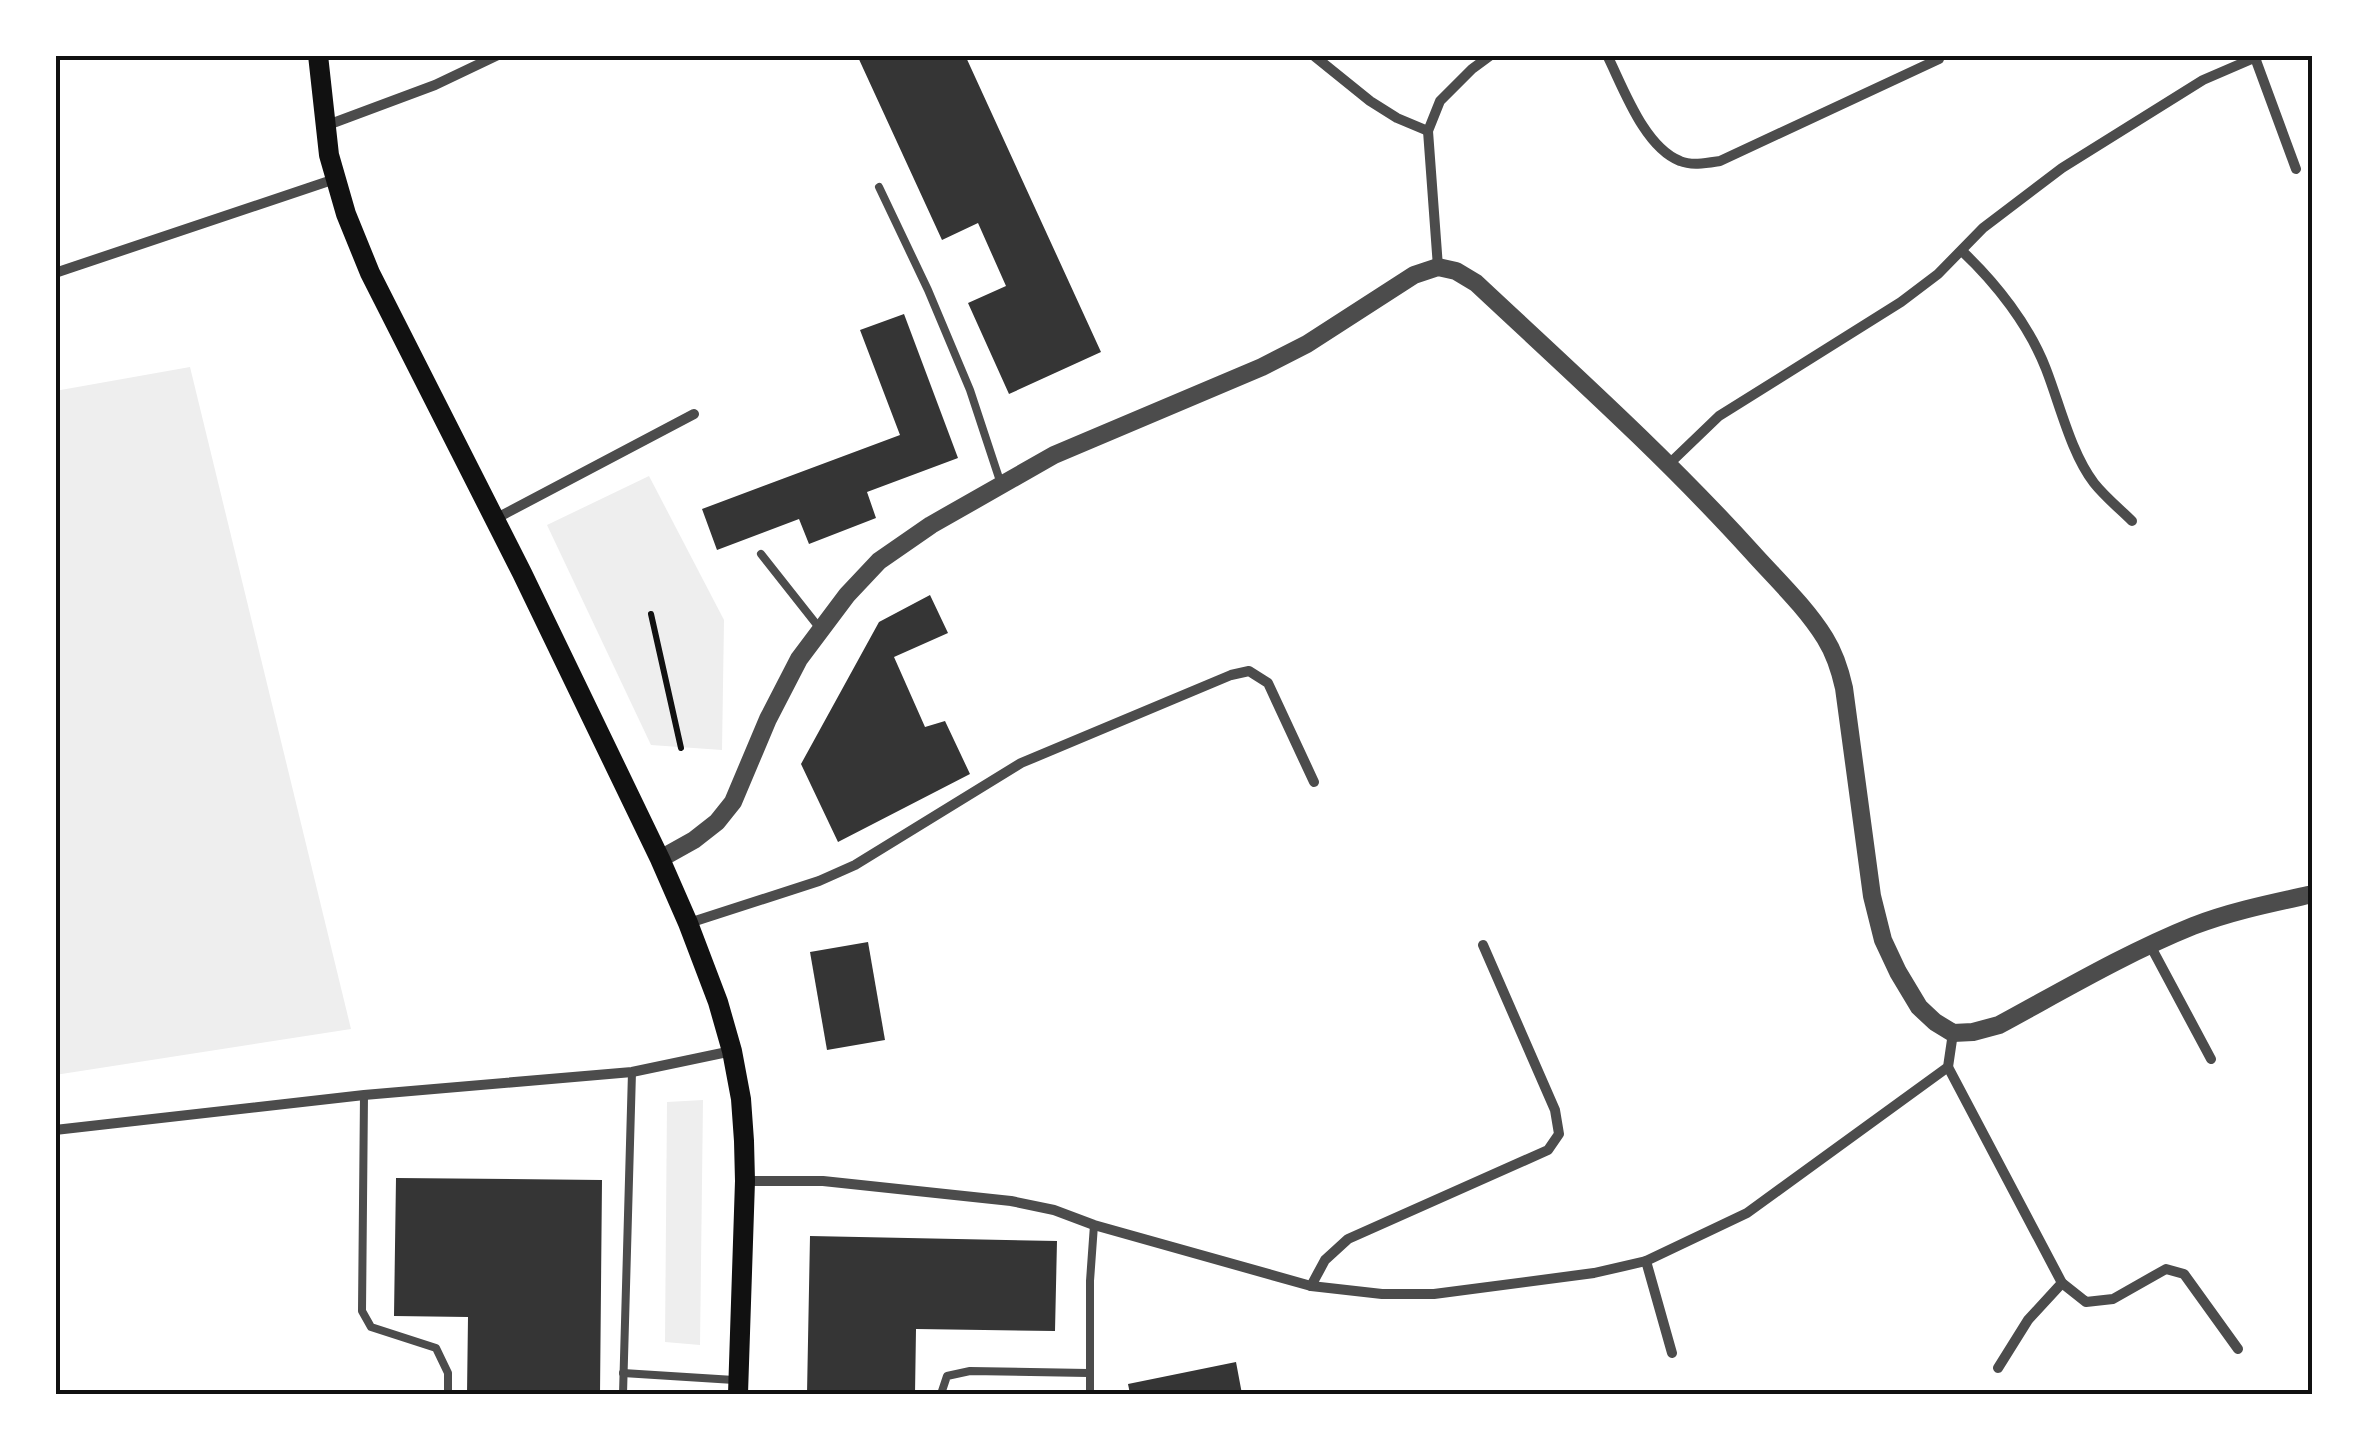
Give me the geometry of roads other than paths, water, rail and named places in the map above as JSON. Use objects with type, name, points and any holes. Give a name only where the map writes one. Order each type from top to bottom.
[{"type":"main road","points":[[318,55],[334,179],[370,274],[495,519],[660,860],[718,1002],[740,1100],[745,1181],[738,1387]]},
{"type":"street","points":[[325,126],[435,86],[498,55]]},
{"type":"street","points":[[1313,55],[1396,118],[1428,130]]},
{"type":"street","points":[[1438,267],[1428,130],[1440,102],[1491,55]]},
{"type":"street","points":[[1607,55],[1643,127],[1658,146],[1679,160],[1701,164],[1720,161],[1939,59]]},
{"type":"street","points":[[1668,465],[1718,416],[1901,302],[1938,274],[1994,219],[2062,168],[2203,80],[2256,56],[2296,169]]},
{"type":"street","points":[[55,273],[334,179]]},
{"type":"street","points":[[1962,251],[1987,274],[2029,335],[2093,482],[2132,521]]},
{"type":"street","points":[[660,860],[718,822],[733,802],[768,718],[799,659],[847,595],[879,561],[932,525],[1054,455],[1262,367],[1307,344],[1414,274],[1438,267],[1476,282],[1668,465],[1725,522],[1826,639],[1844,688],[1872,896],[1883,940],[1919,1008],[1935,1022],[1953,1033],[1998,1025],[2192,926],[2244,909],[2313,894]]},
{"type":"street","points":[[495,519],[694,414]]},
{"type":"street","points":[[688,923],[819,881],[855,865],[1021,764],[1230,674],[1248,671],[1268,683],[1314,782]]},
{"type":"street","points":[[1312,1286],[1325,1260],[1348,1239],[1548,1150],[1559,1134],[1555,1110],[1483,946]]},
{"type":"street","points":[[2150,946],[2211,1059]]},
{"type":"street","points":[[1953,1033],[1948,1068],[2062,1283],[2086,1302],[2112,1299],[2166,1269],[2184,1274],[2238,1349]]},
{"type":"street","points":[[55,1130],[364,1095],[632,1072],[732,1051]]},
{"type":"street","points":[[745,1181],[823,1181],[1011,1201],[1054,1210],[1094,1226],[1312,1286],[1382,1294],[1434,1294],[1594,1273],[1646,1261],[1748,1213],[1948,1068]]},
{"type":"street","points":[[1646,1261],[1672,1353]]},
{"type":"street","points":[[1998,1368],[2028,1320],[2062,1283]]},
{"type":"lane","points":[[880,186],[970,390],[1002,484]]},
{"type":"lane","points":[[760,554],[820,630]]},
{"type":"lane","points":[[623,1394],[632,1072]]},
{"type":"lane","points":[[364,1095],[362,1311],[371,1327],[436,1348],[448,1373],[448,1394]]},
{"type":"lane","points":[[1090,1394],[1094,1226]]},
{"type":"lane","points":[[941,1394],[947,1376],[970,1371],[1088,1373]]},
{"type":"lane","points":[[623,1373],[738,1387]]}]
